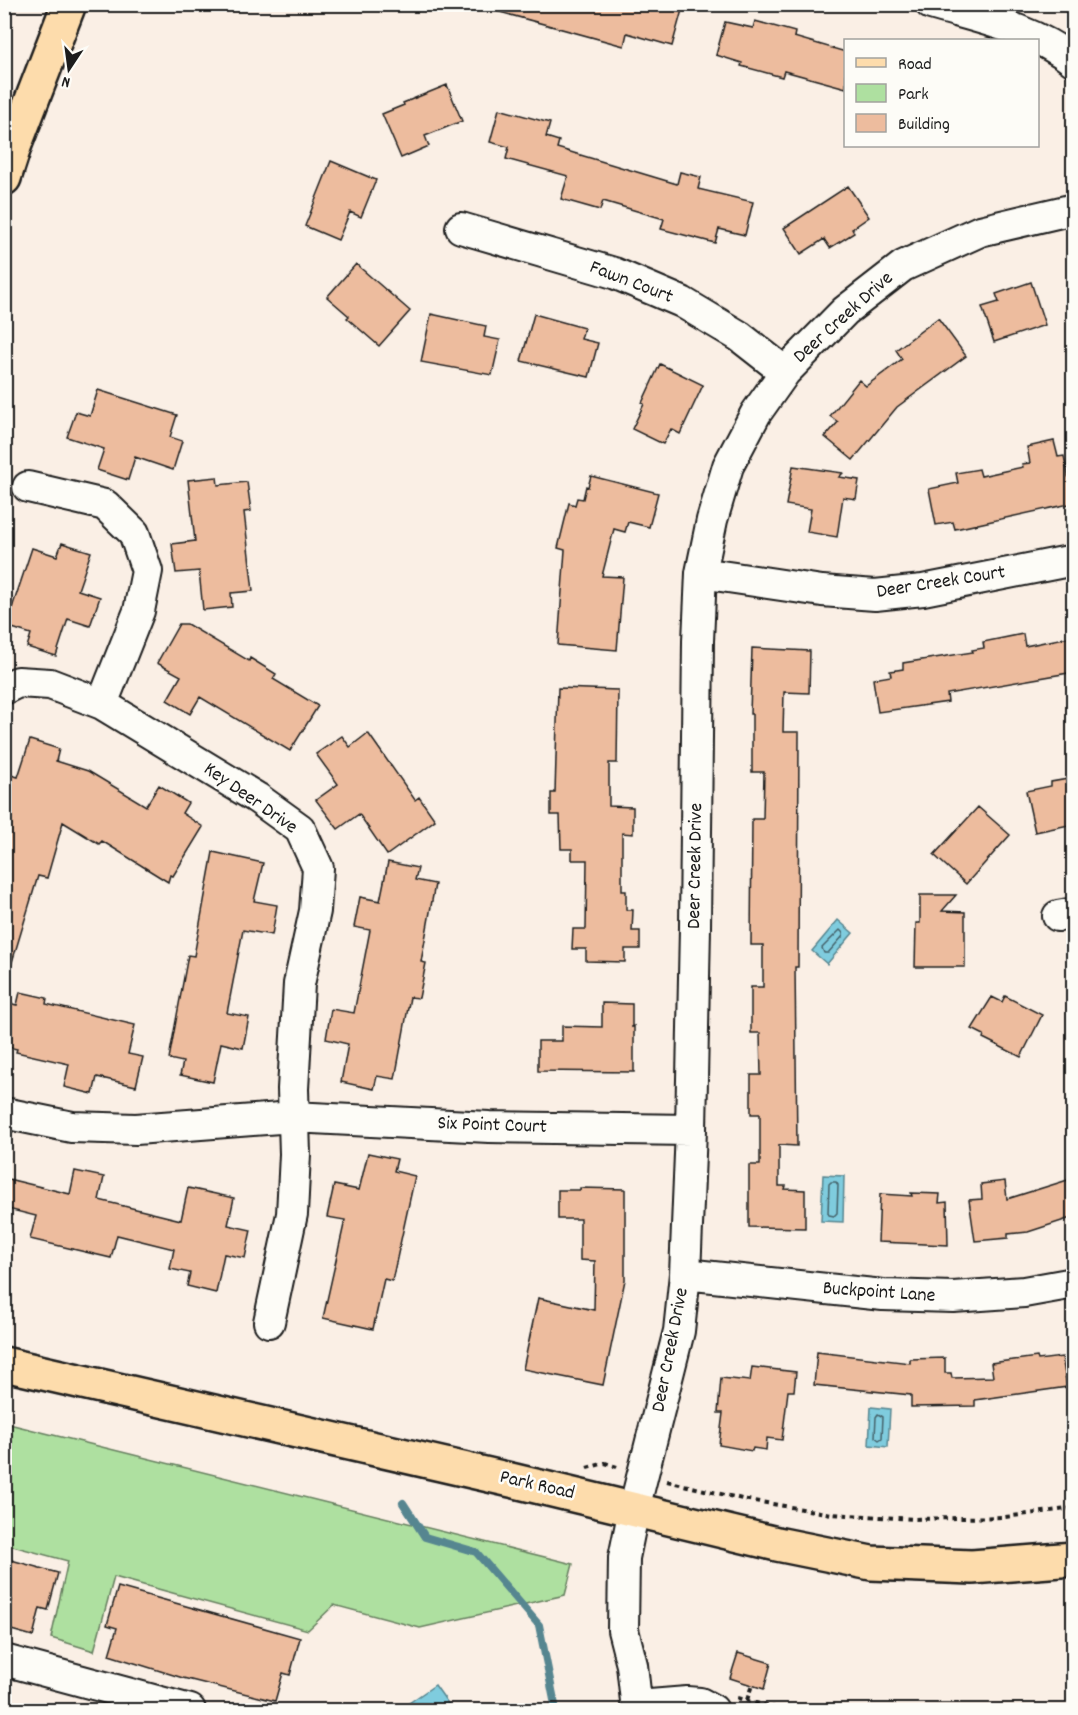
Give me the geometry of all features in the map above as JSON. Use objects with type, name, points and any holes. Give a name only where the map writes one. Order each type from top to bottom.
[{"type":"main road","points":[[4,178],[69,4]]},
{"type":"main road","name":"Park Road","points":[[4,1365],[634,1509],[777,1544],[871,1563],[972,1567],[1074,1559]]},
{"type":"street","points":[[931,4],[1009,26],[1053,45],[1074,61]]},
{"type":"street","name":"Deer Creek Drive","points":[[638,1708],[632,1665],[623,1630],[624,1558],[634,1509],[679,1331],[685,1274],[695,939],[698,642],[701,573],[712,520],[728,466],[756,413],[785,372],[845,311],[903,266],[980,231],[1074,209]]},
{"type":"street","name":"Fawn Court","points":[[461,228],[614,273],[672,298],[739,336],[785,372]]},
{"type":"street","points":[[28,487],[105,506],[134,533],[147,571],[139,611],[113,671],[102,704]]},
{"type":"street","name":"Deer Creek Court","points":[[701,573],[822,591],[875,595],[923,590],[1074,560]]},
{"type":"street","name":"Key Deer Drive","points":[[4,689],[18,681],[50,684],[102,704],[257,798],[300,829],[318,868],[315,911],[299,984],[293,1117]]},
{"type":"street","name":"Six Point Court","points":[[4,1113],[72,1127],[136,1129],[293,1117],[489,1127],[690,1130]]},
{"type":"street","points":[[269,1322],[291,1214],[296,1154],[293,1117]]},
{"type":"street","name":"Buckpoint Lane","points":[[685,1274],[883,1295],[954,1297],[1024,1292],[1074,1283]]},
{"type":"street","points":[[4,1660],[190,1710]]},
{"type":"street","points":[[638,1708],[687,1702],[723,1706]]},
{"type":"path","points":[[659,1480],[742,1499],[832,1514],[914,1519],[1005,1517],[1074,1508]]},
{"type":"path","points":[[747,1700],[752,1685]]},
{"type":"path","points":[[723,1706],[738,1697],[782,1710]]},
{"type":"green space","points":[[5,1423],[573,1564],[565,1595],[420,1628],[334,1605],[308,1630],[114,1577],[94,1651],[51,1638],[68,1561],[5,1544]]},
{"type":"water","points":[[838,920],[853,933],[827,964],[812,951]]},
{"type":"water","points":[[823,1175],[844,1176],[843,1222],[821,1221]]},
{"type":"water","points":[[871,1407],[890,1409],[888,1447],[869,1445]]},
{"type":"water","points":[[435,1685],[452,1709],[399,1710]]},
{"type":"building","points":[[497,4],[662,4],[682,10],[672,46],[627,33],[624,46],[496,11]]},
{"type":"building","points":[[755,21],[795,32],[794,37],[844,51],[844,87],[784,71],[782,77],[741,66],[742,63],[716,55],[725,22],[753,28]]},
{"type":"building","points":[[447,85],[462,121],[425,136],[429,146],[401,158],[382,114]]},
{"type":"building","points":[[499,109],[550,123],[546,137],[559,141],[557,148],[677,184],[680,172],[701,177],[698,189],[753,202],[745,235],[719,229],[715,243],[661,229],[664,219],[603,201],[600,210],[561,199],[568,176],[506,159],[509,147],[490,142]]},
{"type":"building","points":[[331,161],[376,180],[361,217],[350,212],[338,240],[305,226]]},
{"type":"building","points":[[848,186],[869,217],[852,229],[854,233],[830,248],[824,239],[801,254],[784,228]]},
{"type":"building","points":[[356,264],[410,311],[379,346],[327,297]]},
{"type":"building","points":[[1031,282],[1045,325],[994,342],[982,307],[999,302],[996,294]]},
{"type":"building","points":[[431,314],[486,326],[484,337],[500,340],[492,375],[421,362]]},
{"type":"building","points":[[534,314],[584,328],[581,339],[598,343],[589,377],[521,361]]},
{"type":"building","points":[[938,318],[966,356],[897,407],[853,460],[825,437],[838,422],[830,416],[859,380],[866,386],[902,359],[896,350]]},
{"type":"building","points":[[660,364],[703,385],[680,434],[671,429],[663,444],[632,429]]},
{"type":"building","points":[[98,390],[177,415],[170,437],[182,441],[173,470],[135,457],[128,480],[97,470],[104,449],[67,437],[76,412],[90,416]]},
{"type":"building","points":[[1054,441],[1058,457],[1064,456],[1074,503],[955,529],[953,522],[936,525],[929,489],[958,483],[956,473],[979,469],[981,476],[1023,467],[1022,464],[1030,463],[1027,447]]},
{"type":"building","points":[[793,466],[843,473],[839,477],[859,480],[856,499],[843,497],[837,537],[807,532],[811,509],[786,505]]},
{"type":"building","points":[[591,476],[658,493],[649,527],[628,522],[625,532],[614,529],[602,576],[623,577],[617,650],[558,645],[565,550],[558,548],[569,503],[575,505],[577,498],[583,499]]},
{"type":"building","points":[[217,477],[218,485],[247,482],[251,511],[244,512],[253,591],[231,593],[232,607],[203,610],[199,571],[176,573],[172,544],[195,541],[188,480]]},
{"type":"building","points":[[62,543],[91,552],[78,590],[100,597],[90,626],[68,619],[56,656],[27,647],[31,634],[6,626],[32,548],[57,556]]},
{"type":"building","points":[[179,624],[187,624],[249,661],[250,658],[276,674],[273,679],[318,706],[290,751],[200,697],[190,714],[167,700],[181,676],[157,663]]},
{"type":"building","points":[[1023,634],[1025,646],[1074,636],[1074,672],[947,694],[948,702],[878,712],[873,679],[891,676],[890,671],[903,669],[903,663],[973,652],[972,650],[984,648],[983,642]]},
{"type":"building","points":[[752,648],[810,651],[809,693],[784,692],[783,732],[799,732],[798,967],[795,967],[797,1146],[779,1145],[779,1186],[786,1186],[785,1189],[805,1190],[805,1228],[749,1227],[749,1165],[760,1165],[760,1114],[751,1114],[751,1075],[761,1075],[760,1033],[751,1033],[751,987],[763,987],[763,945],[751,945],[752,819],[763,819],[764,772],[752,772],[752,714],[750,714]]},
{"type":"building","points":[[558,688],[618,690],[617,763],[609,763],[609,806],[633,807],[633,834],[622,833],[622,891],[626,891],[626,910],[633,910],[632,931],[640,931],[640,949],[625,949],[625,962],[586,961],[586,949],[572,949],[573,929],[586,929],[587,860],[572,860],[572,849],[561,849],[560,815],[551,815],[551,793],[555,793]]},
{"type":"building","points":[[368,733],[415,800],[419,797],[435,820],[387,855],[359,814],[338,829],[316,800],[338,784],[316,754],[342,736],[350,747]]},
{"type":"building","points":[[30,740],[59,749],[56,761],[88,771],[146,806],[159,785],[188,803],[182,813],[203,827],[173,876],[170,875],[168,882],[102,841],[99,844],[63,822],[47,878],[38,876],[10,969],[4,968],[4,825],[10,807],[4,805],[4,773],[18,777]]},
{"type":"building","points":[[1074,778],[1074,824],[1035,832],[1026,791],[1051,786],[1051,782]]},
{"type":"building","points":[[978,807],[1010,835],[966,884],[934,855]]},
{"type":"building","points":[[213,852],[263,863],[254,901],[277,905],[272,935],[243,930],[227,1013],[249,1017],[243,1048],[221,1043],[213,1082],[180,1075],[183,1062],[169,1059],[188,955],[194,956]]},
{"type":"building","points":[[388,862],[418,868],[415,880],[435,884],[421,962],[426,963],[419,998],[410,997],[395,1079],[377,1076],[374,1089],[341,1082],[348,1044],[326,1039],[331,1009],[354,1013],[370,930],[354,927],[360,897],[380,901]]},
{"type":"building","points":[[920,895],[956,895],[942,911],[965,912],[965,967],[915,967],[916,923],[920,923]]},
{"type":"building","points":[[20,992],[47,998],[46,1004],[135,1025],[128,1054],[143,1057],[136,1086],[97,1077],[93,1094],[64,1087],[69,1064],[16,1052],[17,1049],[4,1046],[4,1002],[17,1005]]},
{"type":"building","points":[[1005,996],[1042,1015],[1021,1057],[983,1038],[984,1035],[972,1029],[992,997],[1002,1002]]},
{"type":"building","points":[[602,1003],[632,1004],[634,1072],[538,1071],[538,1041],[562,1041],[562,1026],[602,1027]]},
{"type":"building","points":[[368,1153],[397,1159],[394,1171],[415,1176],[392,1281],[384,1279],[373,1329],[323,1318],[345,1220],[327,1217],[334,1185],[359,1190]]},
{"type":"building","points":[[75,1171],[104,1177],[99,1200],[181,1220],[188,1188],[234,1198],[228,1225],[251,1230],[245,1258],[224,1254],[216,1293],[187,1286],[190,1273],[170,1269],[174,1249],[117,1235],[111,1258],[30,1239],[36,1216],[4,1208],[4,1178],[70,1194]]},
{"type":"building","points":[[1074,1178],[1074,1217],[1028,1232],[1008,1234],[1008,1238],[975,1241],[969,1200],[982,1199],[981,1184],[1005,1181],[1007,1199]]},
{"type":"building","points":[[580,1188],[625,1189],[625,1280],[603,1385],[523,1369],[538,1298],[594,1310],[595,1261],[580,1260],[580,1219],[558,1219],[558,1190],[580,1190]]},
{"type":"building","points":[[911,1193],[940,1194],[939,1203],[947,1202],[948,1245],[878,1242],[880,1194],[912,1196]]},
{"type":"building","points":[[817,1352],[910,1363],[910,1359],[945,1358],[945,1373],[951,1373],[952,1378],[993,1377],[991,1363],[1037,1357],[1038,1360],[1062,1357],[1067,1387],[975,1400],[975,1406],[911,1407],[911,1395],[814,1385]]},
{"type":"building","points":[[752,1367],[796,1372],[794,1391],[788,1391],[782,1440],[767,1438],[766,1450],[753,1448],[752,1451],[719,1445],[723,1413],[718,1413],[721,1378],[750,1381]]},
{"type":"building","points":[[4,1558],[58,1573],[48,1610],[40,1608],[33,1636],[4,1628],[12,1600],[4,1598]]},
{"type":"building","points":[[118,1587],[300,1638],[290,1675],[283,1673],[275,1701],[183,1678],[109,1655],[117,1628],[107,1625]]},
{"type":"building","points":[[738,1653],[771,1663],[764,1689],[730,1678]]},
{"type":"waterway","points":[[403,1503],[425,1537],[476,1552],[539,1625],[556,1710]]}]
